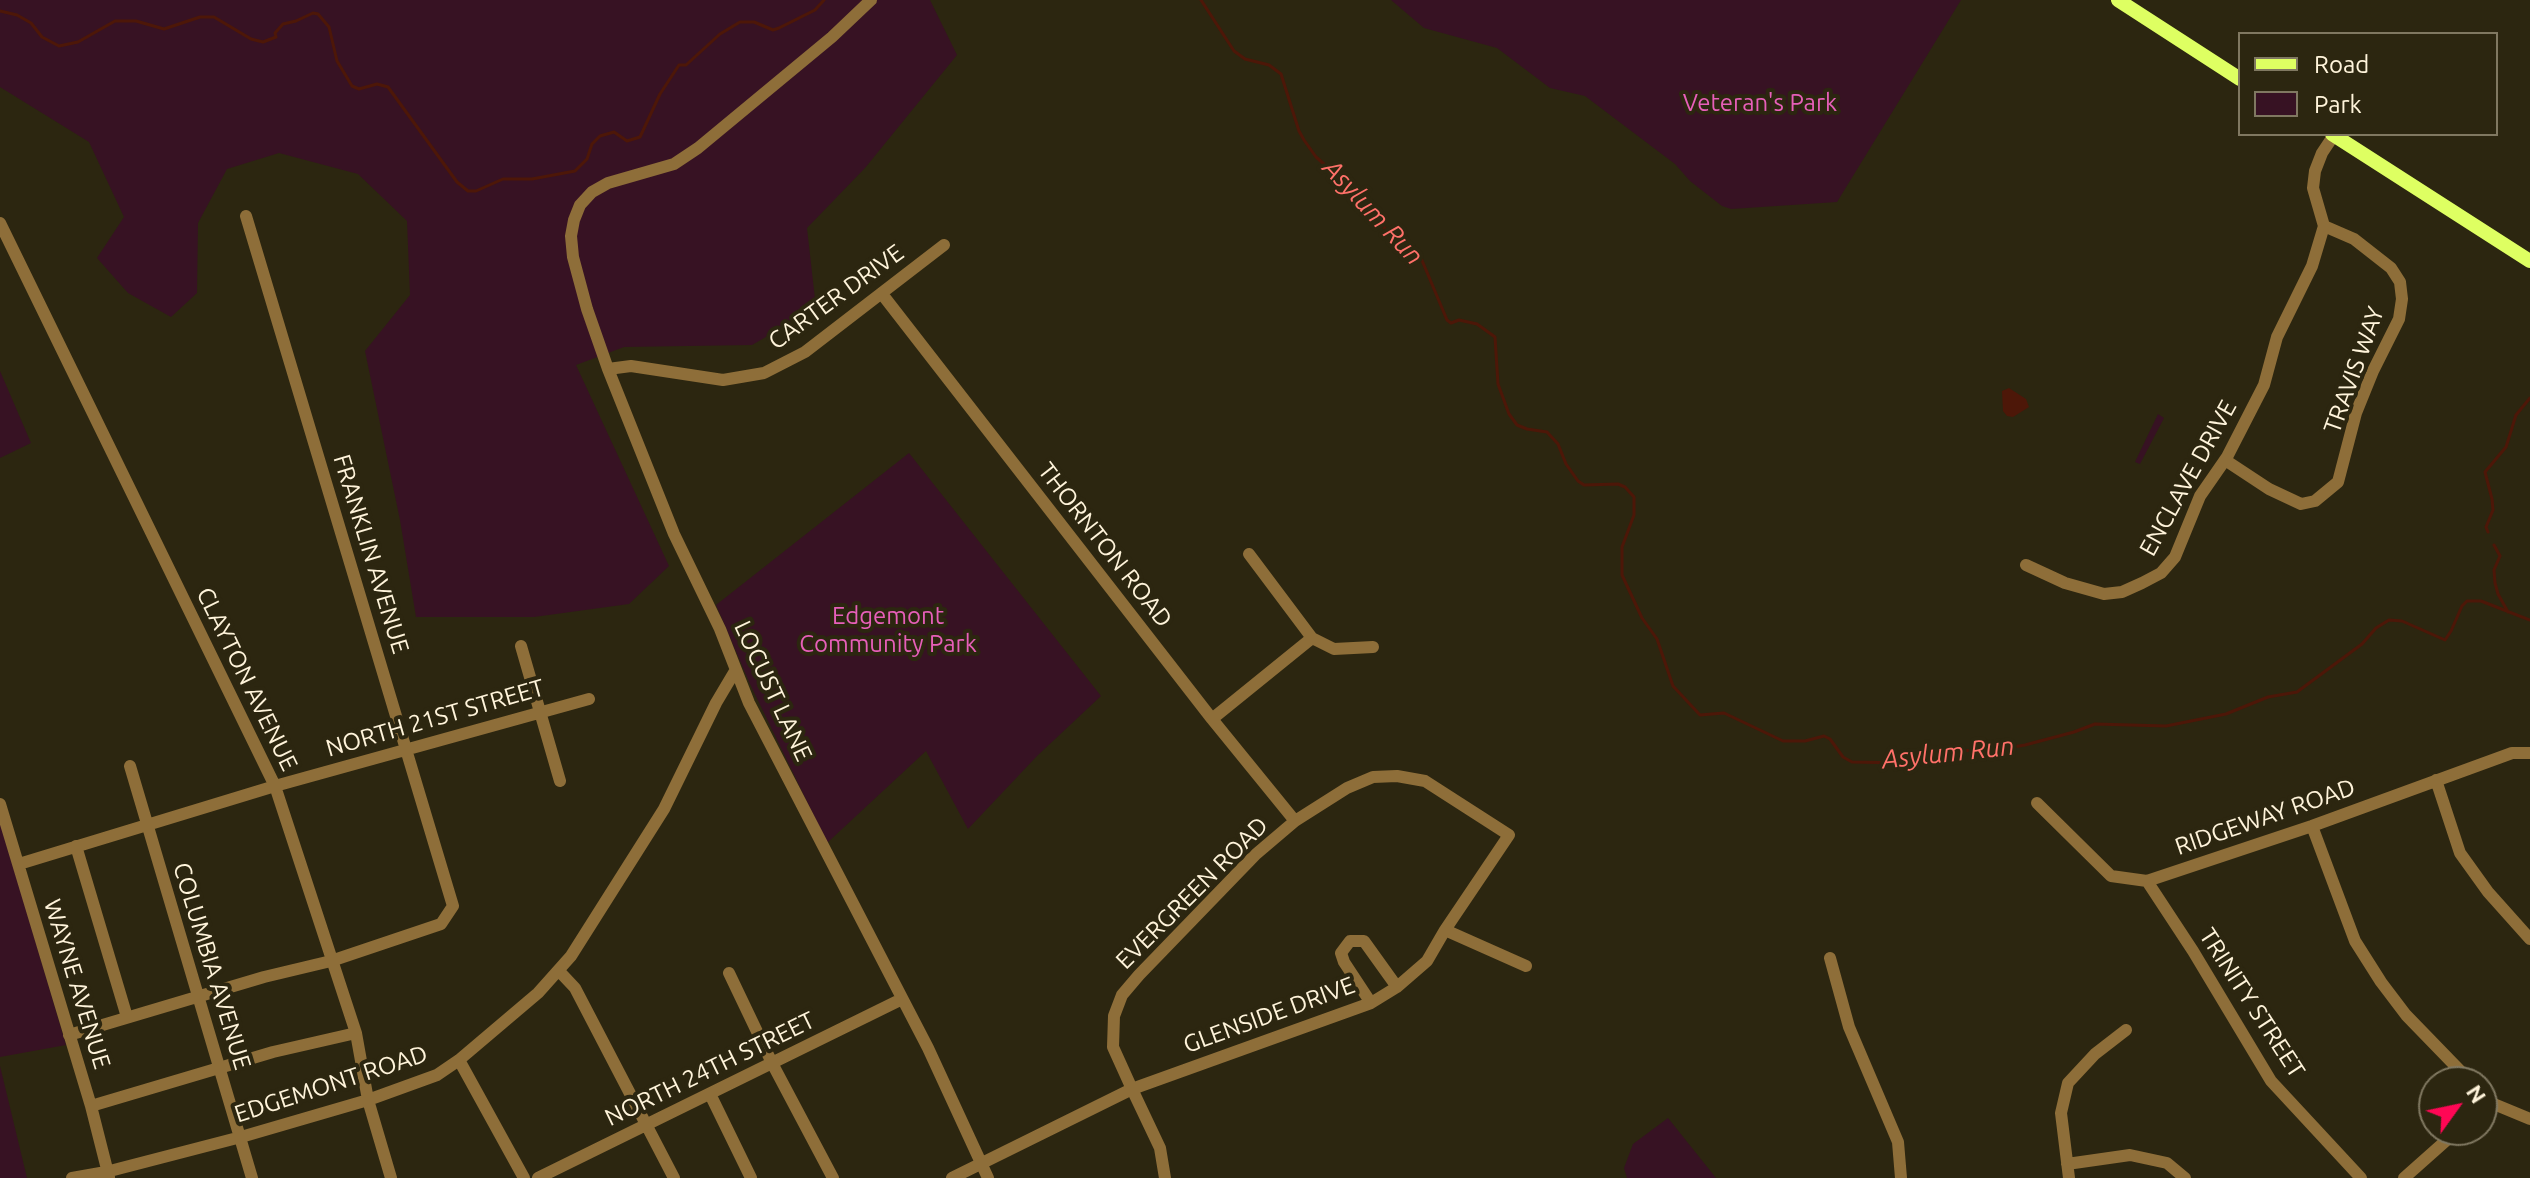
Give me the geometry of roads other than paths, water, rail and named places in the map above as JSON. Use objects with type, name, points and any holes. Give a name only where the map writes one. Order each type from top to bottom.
[{"type":"main road","points":[[2118,0],[2238,78]]},
{"type":"main road","points":[[2335,136],[2530,261]]},
{"type":"street","name":"LOCUST LANE","points":[[871,0],[832,37],[698,148],[674,164],[608,183],[592,192],[580,205],[571,236],[573,257],[608,369],[674,534],[720,629],[749,703],[902,999],[988,1178]]},
{"type":"street","points":[[2324,226],[2313,188],[2315,171],[2332,136]]},
{"type":"street","name":"FRANKLIN AVENUE","points":[[246,216],[453,906],[441,924],[331,961]]},
{"type":"street","name":"CLAYTON AVENUE","points":[[0,223],[275,786],[356,1033],[368,1100],[391,1178]]},
{"type":"street","name":"ENCLAVE DRIVE","points":[[2026,565],[2065,583],[2104,594],[2122,592],[2161,573],[2175,557],[2200,496],[2225,460],[2264,385],[2277,337],[2312,266],[2324,226]]},
{"type":"street","name":"TRAVIS WAY","points":[[2225,460],[2269,489],[2301,504],[2315,501],[2338,482],[2356,413],[2399,319],[2402,299],[2400,282],[2391,268],[2354,239],[2324,226]]},
{"type":"street","name":"CARTER DRIVE","points":[[608,369],[631,366],[723,380],[764,373],[805,352],[944,245]]},
{"type":"street","name":"THORNTON ROAD","points":[[882,294],[1212,719],[1295,821]]},
{"type":"street","points":[[1249,554],[1312,638],[1334,649],[1373,647]]},
{"type":"street","points":[[1212,719],[1312,638]]},
{"type":"street","points":[[521,646],[542,710],[560,781]]},
{"type":"street","name":"EDGEMONT ROAD","points":[[72,1178],[108,1175],[368,1100],[437,1075],[459,1060],[538,993],[559,971],[664,809],[735,671]]},
{"type":"street","name":"NORTH 21ST STREET","points":[[19,864],[146,823],[589,699]]},
{"type":"street","name":"RIDGEWAY ROAD","points":[[2037,803],[2111,876],[2147,881],[2312,826],[2512,753],[2530,753]]},
{"type":"street","name":"COLUMBIA AVENUE","points":[[130,766],[252,1178]]},
{"type":"street","name":"EVERGREEN ROAD","points":[[1165,1178],[1160,1148],[1113,1047],[1114,1016],[1122,995],[1255,855],[1295,821],[1347,788],[1373,777],[1397,776],[1425,781],[1509,835]]},
{"type":"street","points":[[2436,780],[2460,853],[2488,892],[2530,939]]},
{"type":"street","name":"WAYNE AVENUE","points":[[0,804],[91,1106],[108,1175]]},
{"type":"street","points":[[2312,826],[2355,941],[2406,1015],[2455,1066]]},
{"type":"street","name":"GLENSIDE DRIVE","points":[[952,1178],[1132,1089],[1371,1003],[1397,987],[1427,961],[1509,835]]},
{"type":"street","points":[[76,846],[127,1017]]},
{"type":"street","name":"TRINITY STREET","points":[[2147,881],[2271,1081],[2361,1178]]},
{"type":"street","points":[[1445,930],[1526,966]]},
{"type":"street","points":[[1371,1003],[1344,962],[1341,953],[1350,941],[1364,941],[1397,987]]},
{"type":"street","points":[[1830,958],[1849,1027],[1898,1142],[1901,1178]]},
{"type":"street","points":[[69,1035],[196,996],[331,961]]},
{"type":"street","points":[[559,971],[575,988],[674,1178]]},
{"type":"street","points":[[729,973],[833,1178]]},
{"type":"street","name":"NORTH 24TH STREET","points":[[538,1178],[902,999]]},
{"type":"street","points":[[2126,1030],[2095,1054],[2068,1083],[2061,1113],[2068,1171],[2130,1155],[2167,1163],[2185,1178]]},
{"type":"street","points":[[91,1106],[219,1067],[356,1033]]},
{"type":"street","points":[[459,1060],[524,1178]]},
{"type":"street","points":[[710,1094],[751,1178]]},
{"type":"street","points":[[2498,1106],[2530,1119]]},
{"type":"street","points":[[2404,1178],[2440,1146]]},
{"type":"waterway","name":"Asylum Run","points":[[0,11],[17,15],[31,23],[42,37],[59,46],[78,42],[115,21],[136,21],[164,29],[200,17],[214,17],[251,39],[263,42],[276,37],[275,33],[283,24],[318,14],[329,27],[337,61],[352,86],[359,89],[377,84],[388,87],[457,182],[468,191],[476,191],[503,179],[532,179],[575,171],[587,159],[592,144],[600,136],[614,132],[627,141],[640,137],[660,94],[679,65],[686,65],[720,34],[740,22],[754,22],[773,30],[815,10],[824,0]]},
{"type":"waterway","name":"Asylum Run","points":[[1201,0],[1234,51],[1245,59],[1269,65],[1281,74],[1304,140],[1316,157],[1357,193],[1394,240],[1421,258],[1447,320],[1451,323],[1459,320],[1477,324],[1495,337],[1498,384],[1509,414],[1517,425],[1547,432],[1558,444],[1566,464],[1584,485],[1618,484],[1634,497],[1634,515],[1622,547],[1622,575],[1642,618],[1657,639],[1673,686],[1700,715],[1724,713],[1783,741],[1805,741],[1824,736],[1830,739],[1843,757],[1852,762],[1906,763],[1943,751],[1994,750],[2025,745],[2095,724],[2166,726],[2226,714],[2268,697],[2297,692],[2389,620],[2402,621],[2445,640],[2467,601],[2481,601],[2530,620]]},
{"type":"waterway","points":[[2488,532],[2486,527],[2493,510],[2485,472],[2506,447],[2516,415],[2530,398]]},
{"type":"waterway","points":[[2494,545],[2500,556],[2494,570],[2495,583],[2508,612]]},
{"type":"park label","name":"Veteran's Park","points":[[1760,103]]},
{"type":"park label","name":"Edgemont Community Park","points":[[888,630]]}]
